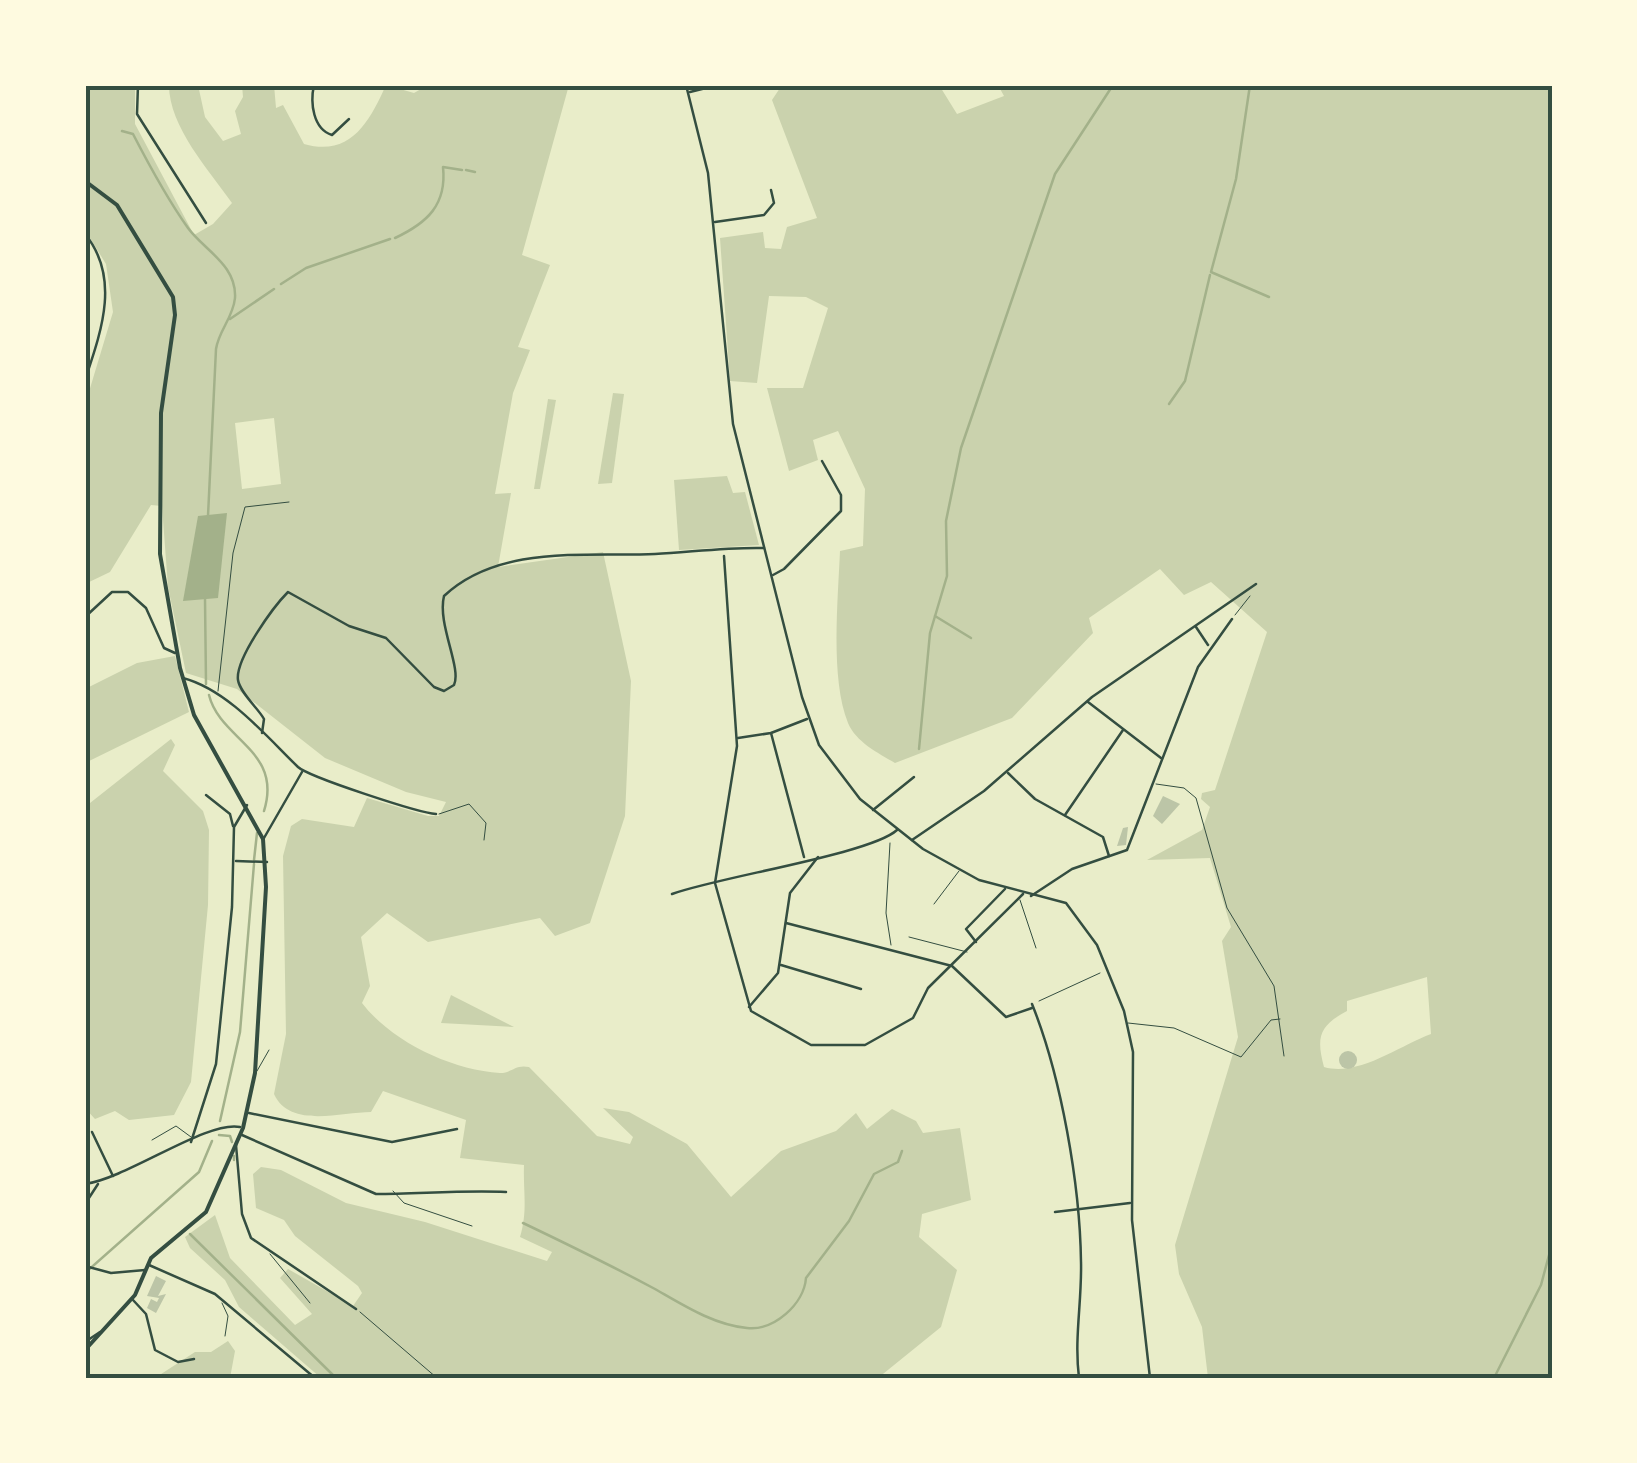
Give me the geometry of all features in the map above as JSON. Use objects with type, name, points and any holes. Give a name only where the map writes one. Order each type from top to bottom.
[{"type":"main road","points":[[85,181],[117,205],[171,290],[175,314],[162,404],[160,543],[177,653],[198,726],[247,805],[263,839],[266,862],[255,1074],[243,1128],[206,1212],[146,1267],[132,1299],[85,1350]]},
{"type":"street","points":[[138,85],[137,114],[206,223]]},
{"type":"street","points":[[314,85],[316,118],[324,132],[332,135],[349,119]]},
{"type":"street","points":[[718,85],[688,87],[703,140],[731,413],[808,719],[825,756],[873,810],[911,841],[960,870],[1022,897],[1056,898],[1068,906],[1108,970],[1128,1023],[1133,1052],[1131,1203],[1150,1378]]},
{"type":"street","points":[[713,222],[764,215],[774,203],[771,190]]},
{"type":"street","points":[[85,234],[101,260],[106,295],[100,335],[85,380]]},
{"type":"street","points":[[771,575],[784,570],[840,514],[841,495],[822,461]]},
{"type":"street","points":[[262,733],[264,719],[239,684],[238,675],[253,640],[288,592],[350,626],[386,638],[434,687],[444,690],[457,680],[444,632],[444,596],[493,569],[588,552],[656,554],[764,548]]},
{"type":"street","points":[[724,556],[737,738],[714,879],[748,1008],[803,1042],[860,1046],[913,1018],[928,988],[1022,897]]},
{"type":"street","points":[[911,841],[1007,772],[1086,702],[1256,584]]},
{"type":"street","points":[[85,617],[112,592],[128,592],[146,608],[164,648],[177,653]]},
{"type":"street","points":[[1030,896],[1072,869],[1127,850],[1194,676],[1232,618]]},
{"type":"street","points":[[1195,626],[1210,648]]},
{"type":"street","points":[[183,678],[216,694],[302,771],[415,812],[436,814]]},
{"type":"street","points":[[1086,702],[1162,759]]},
{"type":"street","points":[[737,738],[771,733],[808,719]]},
{"type":"street","points":[[1064,816],[1123,730]]},
{"type":"street","points":[[771,733],[805,860]]},
{"type":"street","points":[[263,839],[273,830],[302,771]]},
{"type":"street","points":[[1007,772],[1030,796],[1103,837],[1109,856]]},
{"type":"street","points":[[873,810],[914,776]]},
{"type":"street","points":[[192,1139],[216,1064],[235,860],[230,814],[206,795]]},
{"type":"street","points":[[234,827],[247,805]]},
{"type":"street","points":[[672,894],[714,879],[818,857],[891,836],[897,830]]},
{"type":"street","points":[[748,1008],[767,990],[780,965],[790,893],[818,857]]},
{"type":"street","points":[[235,860],[266,862]]},
{"type":"street","points":[[977,943],[966,929],[1005,889]]},
{"type":"street","points":[[786,923],[952,966],[1006,1017],[1032,1006],[1050,1066],[1076,1210],[1082,1266],[1075,1332],[1078,1378]]},
{"type":"street","points":[[780,965],[861,989]]},
{"type":"street","points":[[248,1113],[392,1142],[457,1130]]},
{"type":"street","points":[[85,1184],[114,1177],[217,1127],[243,1128]]},
{"type":"street","points":[[92,1132],[114,1177]]},
{"type":"street","points":[[240,1134],[344,1183],[379,1194],[506,1192]]},
{"type":"street","points":[[236,1144],[246,1230],[270,1254],[356,1309]]},
{"type":"street","points":[[85,1204],[99,1183]]},
{"type":"street","points":[[1055,1212],[1131,1203]]},
{"type":"street","points":[[88,1267],[112,1273],[146,1267],[222,1300],[315,1378]]},
{"type":"street","points":[[132,1299],[146,1314],[155,1350],[178,1362],[194,1359]]},
{"type":"street","points":[[85,1342],[101,1332]]},
{"type":"lane","points":[[216,694],[233,553],[245,507],[289,502]]},
{"type":"lane","points":[[1153,784],[1184,788],[1196,798],[1227,908],[1274,986],[1284,1056]]},
{"type":"lane","points":[[436,814],[469,804],[487,826],[484,840]]},
{"type":"lane","points":[[934,904],[960,870]]},
{"type":"lane","points":[[1022,897],[1036,948]]},
{"type":"lane","points":[[909,937],[967,952]]},
{"type":"lane","points":[[1128,1023],[1174,1028],[1241,1057],[1272,1020],[1280,1020]]},
{"type":"lane","points":[[255,1074],[270,1050]]},
{"type":"lane","points":[[152,1140],[176,1126],[192,1139]]},
{"type":"lane","points":[[393,1191],[404,1202],[472,1226]]},
{"type":"lane","points":[[270,1254],[310,1303]]},
{"type":"lane","points":[[222,1300],[228,1316],[225,1336]]},
{"type":"path","points":[[1232,618],[1256,584]]},
{"type":"path","points":[[891,836],[886,913],[892,953]]},
{"type":"path","points":[[1032,1006],[1108,970]]},
{"type":"path","points":[[356,1309],[388,1332],[438,1378]]},
{"type":"shaded area","points":[[85,85],[135,85],[135,124],[194,235],[213,224],[232,203],[183,132],[169,85],[198,85],[205,117],[223,141],[241,134],[235,111],[243,97],[242,85],[274,85],[276,108],[283,105],[304,144],[320,147],[334,146],[356,134],[386,85],[414,93],[428,85],[569,85],[522,255],[550,265],[518,347],[530,350],[513,393],[495,494],[511,493],[498,567],[603,552],[631,681],[625,816],[590,923],[555,936],[540,918],[428,942],[387,913],[361,937],[370,986],[362,1003],[389,1030],[442,1060],[500,1073],[529,1067],[597,1136],[630,1144],[633,1137],[603,1108],[629,1112],[687,1144],[731,1197],[781,1151],[836,1131],[856,1113],[867,1129],[892,1109],[916,1121],[923,1133],[960,1128],[971,1200],[922,1214],[919,1237],[957,1270],[941,1327],[878,1378],[321,1378],[239,1307],[225,1280],[190,1248],[185,1237],[215,1215],[230,1258],[295,1325],[312,1314],[280,1278],[288,1269],[353,1306],[362,1293],[358,1286],[295,1236],[284,1220],[256,1208],[253,1174],[261,1167],[281,1170],[346,1203],[425,1222],[547,1261],[552,1252],[520,1237],[525,1209],[524,1165],[460,1158],[466,1120],[383,1091],[371,1112],[317,1116],[292,1112],[274,1094],[286,1034],[283,856],[291,826],[302,819],[354,827],[367,798],[428,816],[439,816],[446,802],[406,792],[325,758],[237,689],[186,673],[168,587],[162,506],[151,505],[110,572],[85,584],[85,405],[113,312],[106,264],[85,230]],"holes":[[[274,418],[281,484],[242,489],[235,423]]]},
{"type":"shaded area","points":[[782,85],[939,85],[957,114],[1004,96],[998,85],[1552,85],[1552,1378],[1208,1378],[1202,1327],[1179,1274],[1175,1245],[1238,1037],[1222,941],[1231,927],[1210,858],[1147,860],[1202,830],[1210,807],[1201,799],[1202,793],[1215,790],[1267,632],[1211,582],[1184,595],[1160,569],[1089,618],[1093,633],[1012,718],[895,763],[856,736],[842,705],[837,615],[840,551],[863,546],[865,489],[838,431],[813,440],[818,460],[789,471],[767,388],[803,388],[828,308],[806,297],[769,296],[757,383],[730,381],[720,238],[763,232],[765,248],[781,249],[787,227],[817,218],[772,100]],"holes":[[[1427,977],[1431,1034],[1364,1064],[1351,1068],[1324,1067],[1322,1033],[1347,1011],[1347,1001]]]},
{"type":"shaded area","points":[[613,393],[624,394],[612,483],[598,484]]},
{"type":"shaded area","points":[[548,399],[556,400],[540,489],[534,489]]},
{"type":"shaded area","points":[[727,476],[733,493],[745,492],[759,545],[679,550],[674,480]]},
{"type":"shaded area","points":[[227,513],[218,598],[183,601],[198,516]]},
{"type":"shaded area","points":[[175,656],[189,712],[85,763],[85,689],[137,663]]},
{"type":"shaded area","points":[[171,739],[175,745],[163,771],[203,811],[209,830],[208,905],[191,1082],[174,1115],[129,1120],[115,1111],[95,1119],[85,1108],[85,807]]},
{"type":"shaded area","points":[[451,995],[514,1027],[441,1023]]},
{"type":"shaded area","points":[[228,1341],[235,1351],[230,1378],[155,1378],[195,1352],[211,1352]]},
{"type":"building","points":[[1163,796],[1180,804],[1162,824],[1153,816]]},
{"type":"building","points":[[1128,827],[1126,845],[1117,846],[1123,828]]},
{"type":"building","points":[[1348,1051],[1357,1060],[1348,1069],[1339,1060]]},
{"type":"building","points":[[156,1276],[166,1281],[158,1296],[166,1294],[156,1313],[147,1308],[151,1299],[157,1302],[159,1298],[147,1296]]},
{"type":"waterway","points":[[919,749],[930,633],[947,576],[946,521],[961,448],[1055,174],[1113,85]]},
{"type":"waterway","points":[[1250,85],[1236,179],[1211,272],[1269,297]]},
{"type":"waterway","points":[[122,131],[133,134],[181,217],[225,267],[234,286],[234,305],[216,349],[208,516]]},
{"type":"waterway","points":[[395,238],[433,211],[442,192],[443,167],[462,170]]},
{"type":"waterway","points":[[466,170],[475,172]]},
{"type":"waterway","points":[[281,284],[306,268],[390,239]]},
{"type":"waterway","points":[[1169,404],[1185,381],[1210,275]]},
{"type":"waterway","points":[[230,319],[274,289]]},
{"type":"waterway","points":[[205,599],[206,684]]},
{"type":"waterway","points":[[935,616],[971,638]]},
{"type":"waterway","points":[[209,695],[225,724],[258,759],[265,773],[268,790],[264,811]]},
{"type":"waterway","points":[[254,860],[257,833]]},
{"type":"waterway","points":[[220,1121],[240,1032],[254,864]]},
{"type":"waterway","points":[[219,1135],[230,1136],[232,1142]]},
{"type":"waterway","points":[[85,1273],[199,1172],[212,1141]]},
{"type":"waterway","points":[[523,1223],[699,1313],[723,1323],[757,1328],[777,1320],[794,1306],[806,1278],[849,1221],[874,1174],[898,1162],[902,1151]]},
{"type":"waterway","points":[[190,1234],[336,1378]]},
{"type":"waterway","points":[[1494,1378],[1541,1285],[1552,1244]]}]
